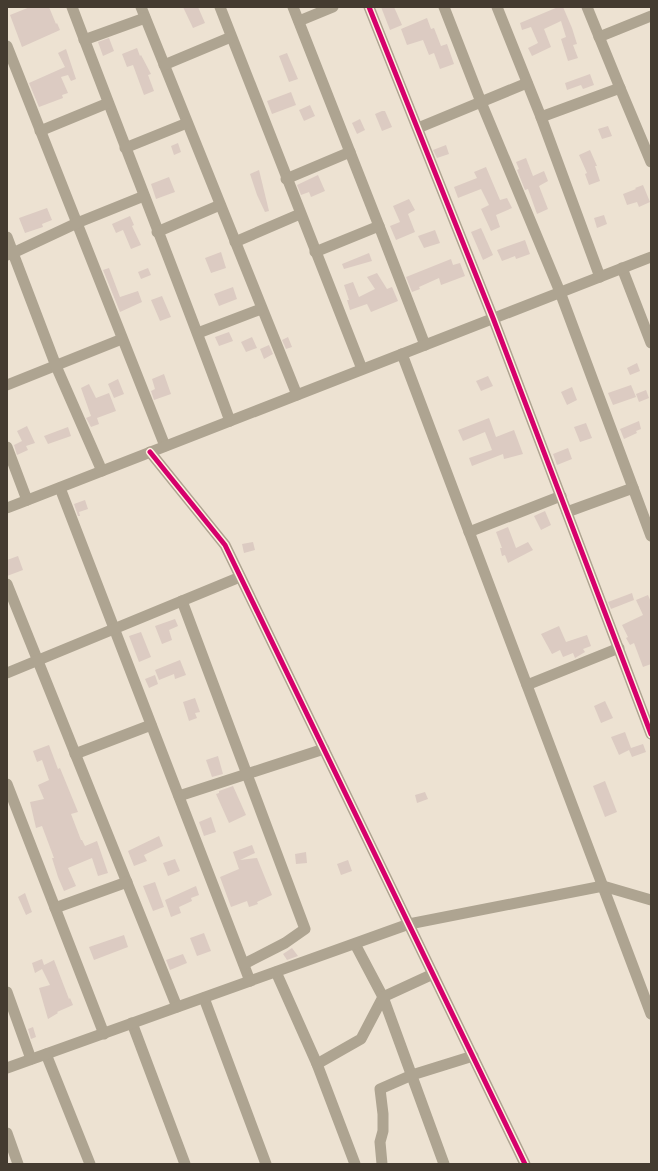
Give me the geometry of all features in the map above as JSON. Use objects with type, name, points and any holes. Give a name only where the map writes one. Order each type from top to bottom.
[{"type":"street","points":[[72,7],[157,232],[198,333],[230,421]]},
{"type":"street","points":[[141,7],[261,309],[297,395]]},
{"type":"street","points":[[220,7],[286,179],[362,369]]},
{"type":"street","points":[[293,7],[380,226],[425,345]]},
{"type":"street","points":[[299,21],[333,7]]},
{"type":"street","points":[[369,7],[494,318],[651,734]]},
{"type":"street","points":[[444,7],[481,102],[560,292],[651,536]]},
{"type":"street","points":[[497,7],[541,117],[600,276]]},
{"type":"street","points":[[587,7],[651,162]]},
{"type":"street","points":[[599,37],[651,16]]},
{"type":"street","points":[[84,40],[145,18]]},
{"type":"street","points":[[164,65],[231,37]]},
{"type":"street","points":[[7,46],[11,70],[40,131],[165,446]]},
{"type":"street","points":[[418,128],[527,83]]},
{"type":"street","points":[[541,117],[620,88]]},
{"type":"street","points":[[40,131],[108,103]]},
{"type":"street","points":[[125,148],[187,123]]},
{"type":"street","points":[[286,179],[350,152]]},
{"type":"street","points":[[10,254],[77,223],[144,196]]},
{"type":"street","points":[[157,232],[220,205]]},
{"type":"street","points":[[235,242],[300,214]]},
{"type":"street","points":[[315,252],[380,226]]},
{"type":"street","points":[[7,237],[10,254],[56,366],[102,471]]},
{"type":"street","points":[[7,508],[651,257]]},
{"type":"street","points":[[622,268],[651,343]]},
{"type":"street","points":[[198,333],[261,309]]},
{"type":"street","points":[[7,385],[122,339]]},
{"type":"street","points":[[402,354],[651,1014]]},
{"type":"street","points":[[7,447],[28,500]]},
{"type":"street","points":[[150,452],[225,545],[525,1164]]},
{"type":"street","points":[[60,488],[250,981]]},
{"type":"street","points":[[567,512],[633,488]]},
{"type":"street","points":[[469,532],[561,496]]},
{"type":"street","points":[[7,673],[240,577]]},
{"type":"street","points":[[7,584],[177,1007]]},
{"type":"street","points":[[182,601],[305,929],[285,943],[244,964]]},
{"type":"street","points":[[527,684],[619,648]]},
{"type":"street","points":[[75,754],[151,725]]},
{"type":"street","points":[[179,796],[324,749]]},
{"type":"street","points":[[7,784],[104,1034]]},
{"type":"street","points":[[55,908],[127,882]]},
{"type":"street","points":[[7,1068],[409,924],[602,886],[651,900]]},
{"type":"street","points":[[355,944],[383,997],[444,1164]]},
{"type":"street","points":[[276,972],[317,1064],[355,1164]]},
{"type":"street","points":[[317,1064],[361,1039],[383,997],[433,974]]},
{"type":"street","points":[[7,992],[31,1059]]},
{"type":"street","points":[[204,998],[266,1164]]},
{"type":"street","points":[[132,1024],[185,1164]]},
{"type":"street","points":[[46,1054],[90,1164]]},
{"type":"street","points":[[382,1164],[380,1156],[380,1142],[383,1131],[383,1114],[380,1089],[412,1075],[473,1056]]},
{"type":"street","points":[[7,1133],[18,1164]]},
{"type":"building","points":[[30,7],[49,7],[60,30],[22,47],[10,15]]},
{"type":"building","points":[[183,7],[198,7],[205,23],[193,28]]},
{"type":"building","points":[[381,7],[394,7],[402,25],[390,30]]},
{"type":"building","points":[[558,7],[563,7],[572,28],[577,44],[573,45],[578,58],[568,61],[561,39],[566,37],[561,21],[544,29],[551,47],[532,56],[528,48],[538,43],[531,27],[522,30],[520,23]]},
{"type":"building","points":[[427,18],[431,29],[434,28],[441,46],[447,44],[454,64],[440,69],[434,53],[429,55],[423,40],[407,45],[401,29]]},
{"type":"building","points":[[109,38],[114,51],[103,56],[98,42]]},
{"type":"building","points":[[137,48],[151,74],[148,75],[154,91],[144,95],[133,65],[127,67],[122,54]]},
{"type":"building","points":[[66,49],[76,79],[71,81],[68,75],[61,77],[68,93],[62,95],[63,98],[39,107],[29,83],[65,67],[58,53]]},
{"type":"building","points":[[287,53],[298,79],[289,82],[279,56]]},
{"type":"building","points":[[590,74],[594,85],[583,89],[581,85],[567,90],[565,83]]},
{"type":"building","points":[[291,92],[296,105],[272,114],[267,101]]},
{"type":"building","points":[[310,105],[315,116],[304,121],[299,110]]},
{"type":"building","points":[[385,111],[392,127],[382,131],[375,114]]},
{"type":"building","points":[[360,119],[365,130],[357,134],[352,123]]},
{"type":"building","points":[[608,126],[612,136],[602,139],[598,129]]},
{"type":"building","points":[[178,143],[181,152],[174,155],[171,146]]},
{"type":"building","points":[[446,145],[449,154],[437,158],[433,150]]},
{"type":"building","points":[[590,150],[597,166],[595,166],[600,181],[589,185],[585,174],[587,173],[579,155]]},
{"type":"building","points":[[526,158],[533,176],[544,171],[548,181],[539,186],[548,209],[537,214],[528,189],[525,190],[517,170],[519,169],[516,162]]},
{"type":"building","points":[[486,167],[500,200],[507,198],[512,208],[496,215],[500,227],[491,231],[481,209],[489,205],[481,189],[458,198],[454,187],[477,178],[474,172]]},
{"type":"building","points":[[259,170],[269,211],[265,212],[250,174]]},
{"type":"building","points":[[318,175],[325,191],[311,197],[309,192],[301,195],[297,185]]},
{"type":"building","points":[[169,177],[175,192],[156,199],[151,184]]},
{"type":"building","points":[[643,185],[650,202],[639,207],[637,202],[627,205],[623,194]]},
{"type":"building","points":[[409,199],[415,210],[408,214],[415,232],[396,240],[390,226],[400,222],[393,206]]},
{"type":"building","points":[[47,208],[52,220],[42,224],[43,227],[25,233],[19,218]]},
{"type":"building","points":[[604,215],[607,224],[597,228],[594,218]]},
{"type":"building","points":[[130,216],[134,225],[132,226],[141,245],[131,249],[123,230],[116,233],[112,224]]},
{"type":"building","points":[[481,228],[493,255],[483,260],[471,232]]},
{"type":"building","points":[[435,230],[440,243],[424,248],[418,236]]},
{"type":"building","points":[[525,240],[530,254],[516,259],[515,256],[502,261],[497,250]]},
{"type":"building","points":[[221,252],[226,268],[211,273],[205,258]]},
{"type":"building","points":[[369,253],[372,261],[344,269],[342,264]]},
{"type":"building","points":[[451,259],[453,265],[460,263],[465,276],[441,285],[439,278],[419,287],[420,289],[412,292],[406,277]]},
{"type":"building","points":[[109,268],[120,297],[138,291],[142,302],[120,312],[103,270]]},
{"type":"building","points":[[148,268],[151,275],[141,279],[138,272]]},
{"type":"building","points":[[377,273],[387,289],[392,287],[398,301],[371,312],[367,304],[350,310],[347,300],[349,300],[344,285],[353,282],[359,297],[375,289],[367,277]]},
{"type":"building","points":[[233,287],[237,299],[219,306],[214,294]]},
{"type":"building","points":[[162,296],[171,317],[160,321],[151,300]]},
{"type":"building","points":[[229,332],[233,341],[219,346],[215,337]]},
{"type":"building","points":[[252,337],[257,348],[246,352],[241,342]]},
{"type":"building","points":[[288,337],[292,347],[286,349],[282,340]]},
{"type":"building","points":[[269,345],[273,354],[264,359],[260,349]]},
{"type":"building","points":[[637,363],[640,371],[630,375],[627,368]]},
{"type":"building","points":[[164,374],[171,394],[154,400],[151,391],[155,389],[152,379]]},
{"type":"building","points":[[488,376],[493,386],[481,391],[476,381]]},
{"type":"building","points":[[118,379],[124,394],[114,398],[108,384]]},
{"type":"building","points":[[89,384],[96,398],[109,393],[116,411],[97,418],[99,424],[91,427],[86,418],[91,416],[81,388]]},
{"type":"building","points":[[631,385],[636,397],[613,405],[608,393]]},
{"type":"building","points":[[572,387],[577,400],[567,405],[561,392]]},
{"type":"building","points":[[646,390],[649,398],[639,402],[636,394]]},
{"type":"building","points":[[489,418],[496,437],[514,430],[523,454],[504,459],[503,454],[472,466],[469,458],[492,450],[485,432],[463,441],[458,430]]},
{"type":"building","points":[[639,421],[641,429],[636,431],[637,433],[624,439],[620,429]]},
{"type":"building","points":[[586,423],[592,438],[580,442],[574,427]]},
{"type":"building","points":[[27,426],[35,443],[26,446],[28,450],[17,455],[14,445],[22,441],[17,431]]},
{"type":"building","points":[[68,427],[71,436],[48,444],[44,436]]},
{"type":"building","points":[[568,448],[572,459],[557,465],[553,454]]},
{"type":"building","points":[[85,500],[88,509],[79,512],[80,516],[78,516],[74,504]]},
{"type":"building","points":[[545,511],[551,525],[541,530],[534,516]]},
{"type":"building","points":[[508,527],[516,548],[528,542],[533,550],[508,563],[505,555],[502,556],[500,548],[502,548],[496,532]]},
{"type":"building","points":[[253,542],[255,550],[244,553],[242,544]]},
{"type":"building","points":[[18,556],[23,570],[7,576],[7,560]]},
{"type":"building","points":[[632,593],[634,600],[611,609],[608,602]]},
{"type":"building","points":[[648,595],[651,602],[651,664],[643,667],[634,643],[630,645],[622,625],[643,615],[636,600]]},
{"type":"building","points":[[175,619],[178,626],[169,630],[172,640],[162,644],[155,626]]},
{"type":"building","points":[[559,626],[566,642],[587,635],[591,646],[583,649],[585,652],[575,658],[573,653],[563,657],[560,650],[552,654],[541,634]]},
{"type":"building","points":[[141,632],[151,657],[139,662],[129,636]]},
{"type":"building","points":[[180,660],[186,675],[175,679],[174,674],[159,680],[155,670]]},
{"type":"building","points":[[155,675],[158,684],[149,688],[145,679]]},
{"type":"building","points":[[195,698],[200,712],[195,713],[197,718],[189,721],[183,702]]},
{"type":"building","points":[[605,701],[613,718],[601,723],[594,706]]},
{"type":"building","points":[[625,732],[631,748],[643,744],[646,752],[632,757],[629,750],[619,755],[611,737]]},
{"type":"building","points":[[49,745],[58,769],[60,768],[78,812],[71,814],[81,840],[85,846],[97,841],[108,873],[98,876],[92,858],[68,868],[76,886],[64,891],[42,826],[36,828],[30,802],[44,799],[38,785],[49,780],[42,760],[37,762],[33,751]]},
{"type":"building","points":[[218,756],[223,774],[212,777],[206,760]]},
{"type":"building","points":[[605,781],[617,812],[605,817],[593,786]]},
{"type":"building","points":[[233,786],[246,815],[229,823],[216,794],[219,793],[219,791]]},
{"type":"building","points":[[425,792],[428,799],[417,803],[415,795]]},
{"type":"building","points":[[211,817],[216,832],[204,836],[199,822]]},
{"type":"building","points":[[159,836],[163,846],[144,855],[147,861],[134,866],[128,851]]},
{"type":"building","points":[[252,845],[255,853],[240,860],[257,858],[272,895],[257,902],[258,904],[249,907],[247,901],[231,907],[220,877],[239,869],[233,852]]},
{"type":"building","points":[[306,852],[307,863],[296,864],[295,854]]},
{"type":"building","points":[[175,859],[180,871],[168,876],[163,863]]},
{"type":"building","points":[[348,860],[352,871],[341,875],[337,864]]},
{"type":"building","points":[[155,882],[164,907],[153,911],[143,886]]},
{"type":"building","points":[[196,886],[199,895],[191,898],[192,901],[179,907],[181,913],[171,917],[165,900]]},
{"type":"building","points":[[25,893],[32,912],[26,915],[18,897]]},
{"type":"building","points":[[204,933],[211,951],[197,956],[190,938]]},
{"type":"building","points":[[124,935],[128,947],[94,960],[89,947]]},
{"type":"building","points":[[292,948],[298,956],[287,960],[283,954]]},
{"type":"building","points":[[183,954],[187,963],[170,970],[166,960]]},
{"type":"building","points":[[42,959],[44,965],[54,960],[69,999],[70,998],[73,1005],[57,1012],[58,1013],[48,1019],[39,988],[50,985],[42,969],[35,973],[32,963]]},
{"type":"building","points":[[33,1027],[36,1037],[31,1039],[28,1029]]},
{"type":"cycle path","points":[[369,7],[493,318],[651,734]]},
{"type":"cycle path","points":[[150,452],[225,545],[525,1164]]}]
